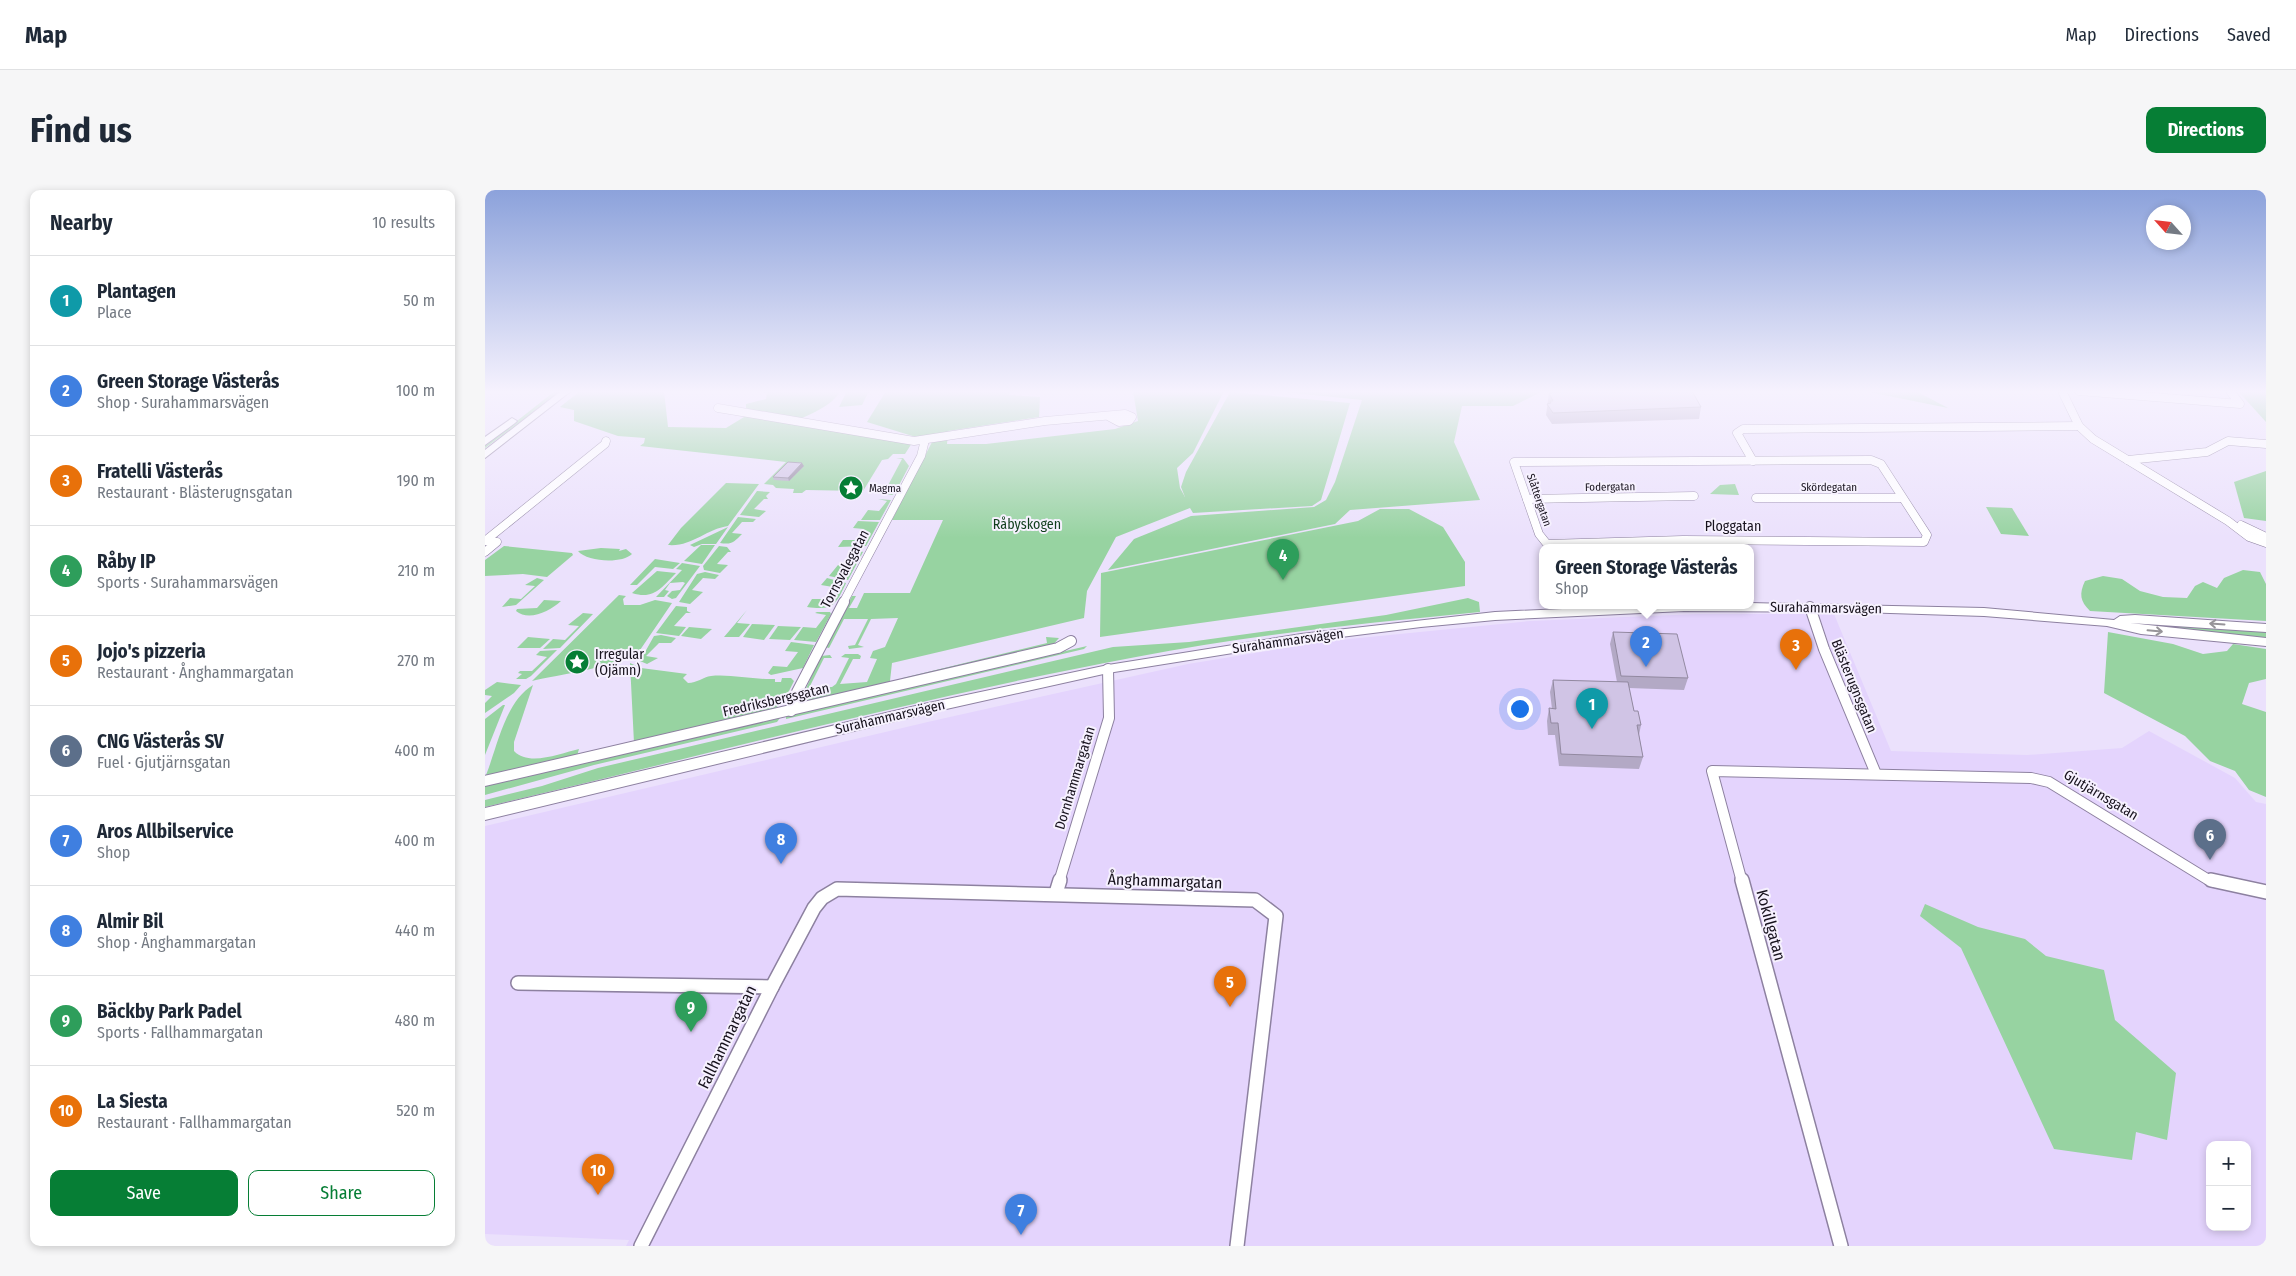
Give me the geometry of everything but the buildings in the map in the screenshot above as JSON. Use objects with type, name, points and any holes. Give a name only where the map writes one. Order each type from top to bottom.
[{"type":"main road","points":[[485,454],[503,440]]},
{"type":"main road","name":"Surahammarsvägen","points":[[1754,607],[1984,612],[2107,622],[2141,630],[2266,642]]},
{"type":"main road","name":"Surahammarsvägen","points":[[485,814],[924,709],[1108,669],[1301,638],[1495,616],[1642,609]]},
{"type":"main road","name":"Surahammarsvägen","points":[[2107,622],[2135,619],[2266,628]]},
{"type":"street","name":"Tornsvalegatan","points":[[791,711],[797,692],[921,456],[925,440]]},
{"type":"street","points":[[1741,440],[1753,461],[1871,460],[1877,462],[1881,464],[1902,498]]},
{"type":"street","points":[[2095,440],[2228,521],[2249,537],[2266,543]]},
{"type":"street","points":[[2127,460],[2207,452],[2228,440]]},
{"type":"street","points":[[2231,440],[2266,444]]},
{"type":"street","points":[[485,541],[605,444],[606,441]]},
{"type":"street","name":"Slåttergatan","points":[[1544,542],[1539,534],[1514,463],[1753,461]]},
{"type":"street","name":"Fodergatan","points":[[1527,499],[1694,496]]},
{"type":"street","name":"Skördegatan","points":[[1756,498],[1902,498]]},
{"type":"street","name":"Ploggatan","points":[[1544,542],[1551,544],[1753,540],[1921,542],[1927,540],[1927,535],[1902,498]]},
{"type":"street","points":[[2228,521],[2266,537]]},
{"type":"street","points":[[485,541],[497,542],[485,552]]},
{"type":"street","name":"Blästerugnsgatan","points":[[1810,607],[1824,649],[1876,774]]},
{"type":"street","name":"Fredriksbergsgatan","points":[[485,782],[1058,648],[1071,641]]},
{"type":"street","name":"Dornhammargatan","points":[[1055,893],[1109,718],[1110,687],[1108,669]]},
{"type":"street","name":"Kokillgatan","points":[[1841,1246],[1712,771],[1876,774]]},
{"type":"street","name":"Gjutjärnsgatan","points":[[1876,774],[2031,778],[2049,782],[2207,879],[2226,885],[2266,892]]},
{"type":"street","name":"Ånghammargatan","points":[[771,988],[812,909],[823,896],[834,889],[1055,893],[1255,900],[1277,916],[1258,1058],[1237,1246]]},
{"type":"street","name":"Fallhammargatan","points":[[518,983],[771,988],[641,1246]]},
{"type":"shaded area","points":[[1698,614],[1834,614],[1891,751],[2027,755],[2122,748],[2149,731],[2235,778],[2256,802],[2266,804],[2266,1246],[626,1246],[629,1240],[485,1234],[485,826],[932,721],[1188,664],[1329,641],[1530,621]]},
{"type":"green space","points":[[492,440],[495,440],[485,448]]},
{"type":"green space","points":[[645,440],[897,440],[912,443],[905,454],[893,454],[888,459],[882,460],[863,491],[806,490],[802,493],[793,493],[794,489],[776,488],[773,485],[764,484],[786,462],[640,446]]},
{"type":"green space","name":"Råbyskogen","points":[[926,440],[947,440],[947,444],[986,444],[1018,440],[1199,440],[1193,453],[1177,468],[1180,488],[1185,497],[1181,487],[1186,472],[1203,440],[1339,440],[1321,500],[1312,506],[1193,513],[1190,508],[1116,537],[1087,591],[1084,618],[892,663],[890,681],[887,684],[806,702],[803,695],[821,656],[830,655],[832,658],[824,658],[809,688],[832,687],[836,684],[849,658],[841,657],[845,654],[858,654],[861,656],[860,659],[853,659],[840,684],[867,682],[877,659],[870,658],[873,651],[885,647],[898,618],[871,619],[858,645],[864,647],[849,649],[848,646],[855,645],[868,619],[844,619],[829,648],[825,647],[852,596],[856,596],[849,608],[857,608],[864,593],[910,593],[943,520],[892,520],[932,442]]},
{"type":"green space","points":[[1349,440],[1454,440],[1480,500],[1350,510],[1335,524],[1108,570],[1134,539],[1191,516],[1314,507],[1326,500],[1335,482]]},
{"type":"green space","points":[[903,458],[909,466],[895,493],[892,495],[879,493],[880,491],[885,491],[902,459],[896,459]]},
{"type":"green space","points":[[2266,471],[2266,521],[2244,518],[2234,482]]},
{"type":"green space","points":[[726,483],[759,484],[728,526],[692,541],[668,545],[681,528]]},
{"type":"green space","points":[[1735,484],[1739,495],[1710,494],[1720,485]]},
{"type":"green space","points":[[757,491],[770,492],[766,496],[768,499],[764,499],[754,509],[766,511],[759,517],[740,515]]},
{"type":"green space","points":[[878,499],[891,500],[880,520],[861,520],[868,510],[879,511],[887,501]]},
{"type":"green space","points":[[1986,507],[2012,508],[2029,536],[2001,534]]},
{"type":"green space","points":[[1380,509],[1409,509],[1443,527],[1465,562],[1465,586],[1100,637],[1101,573],[1358,521]]},
{"type":"green space","points":[[738,517],[756,519],[753,522],[742,522],[732,533],[742,534],[735,541],[727,544],[720,543]]},
{"type":"green space","points":[[858,521],[879,522],[866,546],[838,547],[843,540],[856,540],[864,529],[853,528]]},
{"type":"green space","points":[[728,527],[716,544],[702,544],[694,547],[690,545]]},
{"type":"green space","points":[[701,545],[715,545],[702,564],[684,561]]},
{"type":"green space","points":[[504,546],[572,553],[573,555],[547,577],[523,574],[485,576],[485,560]]},
{"type":"green space","points":[[719,546],[727,547],[731,552],[728,552],[717,564],[728,565],[720,573],[704,570],[703,566]]},
{"type":"green space","points":[[601,548],[620,549],[619,551],[626,549],[632,554],[621,559],[605,560],[589,558],[578,551]]},
{"type":"green space","points":[[863,552],[848,580],[829,576],[838,565],[850,566],[859,554],[848,553]]},
{"type":"green space","points":[[655,559],[680,563],[673,569],[655,567],[637,585],[630,585]]},
{"type":"green space","points":[[682,563],[700,566],[676,598],[672,599],[667,596],[672,591],[680,590],[685,583],[670,583],[665,590],[669,591],[664,597],[656,597],[682,570],[676,569]]},
{"type":"green space","points":[[2243,570],[2260,572],[2266,584],[2266,621],[2090,611],[2081,597],[2085,581],[2103,576],[2122,579],[2140,591],[2163,597],[2187,598],[2195,586],[2203,582],[2217,588],[2224,578]]},
{"type":"green space","points":[[657,571],[676,573],[652,594],[640,595],[632,593]]},
{"type":"green space","points":[[705,572],[719,575],[715,579],[703,578],[692,590],[703,592],[690,604],[679,602],[697,574]]},
{"type":"green space","points":[[537,578],[544,580],[516,605],[502,607],[510,598],[521,599],[535,586],[525,585]]},
{"type":"green space","points":[[827,578],[846,583],[836,601],[829,607],[807,607],[812,599],[824,599],[833,587],[821,585]]},
{"type":"green space","points":[[619,595],[626,596],[623,599],[624,605],[640,605],[655,600],[672,603],[638,653],[629,658],[603,666],[532,681]]},
{"type":"green space","points":[[1468,598],[1479,602],[1480,612],[1265,636],[1179,649],[1054,673],[810,728],[485,807],[485,800],[542,786],[598,768],[1113,647],[1189,642],[1386,615]]},
{"type":"green space","points":[[544,600],[561,601],[539,614],[527,615],[516,611],[517,609],[537,608]]},
{"type":"green space","points":[[676,606],[687,607],[687,611],[691,613],[686,613],[674,626],[686,627],[679,636],[656,633]]},
{"type":"green space","points":[[747,610],[737,623],[750,624],[739,637],[724,637]]},
{"type":"green space","points":[[830,612],[831,614],[816,642],[794,640],[803,627],[816,628],[826,615],[815,613]]},
{"type":"green space","points":[[583,613],[593,614],[560,648],[543,649],[553,639],[565,640],[579,626],[568,625]]},
{"type":"green space","points":[[752,624],[775,625],[764,640],[743,637]]},
{"type":"green space","points":[[2130,624],[2266,631],[2266,638]]},
{"type":"green space","points":[[778,626],[801,627],[790,640],[769,639]]},
{"type":"green space","points":[[689,627],[712,629],[701,639],[681,636]]},
{"type":"green space","points":[[2108,632],[2173,644],[2203,654],[2227,651],[2233,644],[2266,649],[2266,679],[2249,683],[2242,704],[2266,712],[2266,797],[2249,790],[2235,771],[2210,761],[2185,736],[2104,693]]},
{"type":"green space","points":[[661,635],[676,638],[671,643],[659,643],[646,656],[658,658],[647,664],[640,661],[654,636]]},
{"type":"green space","points":[[528,637],[550,639],[540,648],[517,648]]},
{"type":"green space","points":[[1046,637],[1059,638],[1052,646],[906,679],[903,678],[1047,643]]},
{"type":"green space","points":[[791,642],[814,645],[803,668],[771,675],[768,673],[773,666],[787,667],[798,652],[785,651]]},
{"type":"green space","points":[[1087,646],[1084,649],[786,719],[786,716]]},
{"type":"green space","points":[[557,650],[531,676],[526,679],[516,679],[522,674],[518,673],[520,671],[532,671],[547,657],[536,655],[540,651]]},
{"type":"green space","points":[[630,663],[641,668],[687,674],[683,678],[688,683],[719,676],[775,679],[775,682],[781,682],[782,678],[791,678],[794,681],[784,701],[774,709],[634,743]]},
{"type":"green space","points":[[497,682],[521,685],[514,693],[485,713],[485,703],[492,696],[485,695],[485,690]]},
{"type":"green space","points":[[533,685],[514,742],[514,751],[520,756],[528,758],[545,758],[579,749],[577,756],[488,777],[486,775],[503,725],[516,702]]},
{"type":"green space","points":[[505,705],[485,755],[485,719]]},
{"type":"green space","points":[[780,718],[777,722],[594,765],[485,795],[485,786]]},
{"type":"green space","points":[[1925,904],[1978,927],[2025,939],[2046,956],[2104,970],[2115,1020],[2176,1073],[2167,1140],[2136,1132],[2132,1160],[2054,1149],[1961,948],[1920,916]]},
{"type":"place","name":"Magma","points":[[851,488]]},
{"type":"place","name":"Råby IP","points":[[1283,580]]},
{"type":"place","name":"Irregular (Ojämn)","points":[[577,662]]},
{"type":"place","name":"Green Storage Västerås","points":[[1646,667]]},
{"type":"place","name":"Fratelli Västerås","points":[[1796,670]]},
{"type":"place","name":"Plantagen","points":[[1592,729]]},
{"type":"place","name":"CNG Västerås SV","points":[[2210,860]]},
{"type":"place","name":"Almir Bil","points":[[781,864]]},
{"type":"place","name":"Jojo's pizzeria","points":[[1230,1007]]},
{"type":"place","name":"Bäckby Park Padel","points":[[691,1032]]},
{"type":"place","name":"La Siesta","points":[[598,1195]]},
{"type":"place","name":"Aros Allbilservice","points":[[1021,1235]]}]
